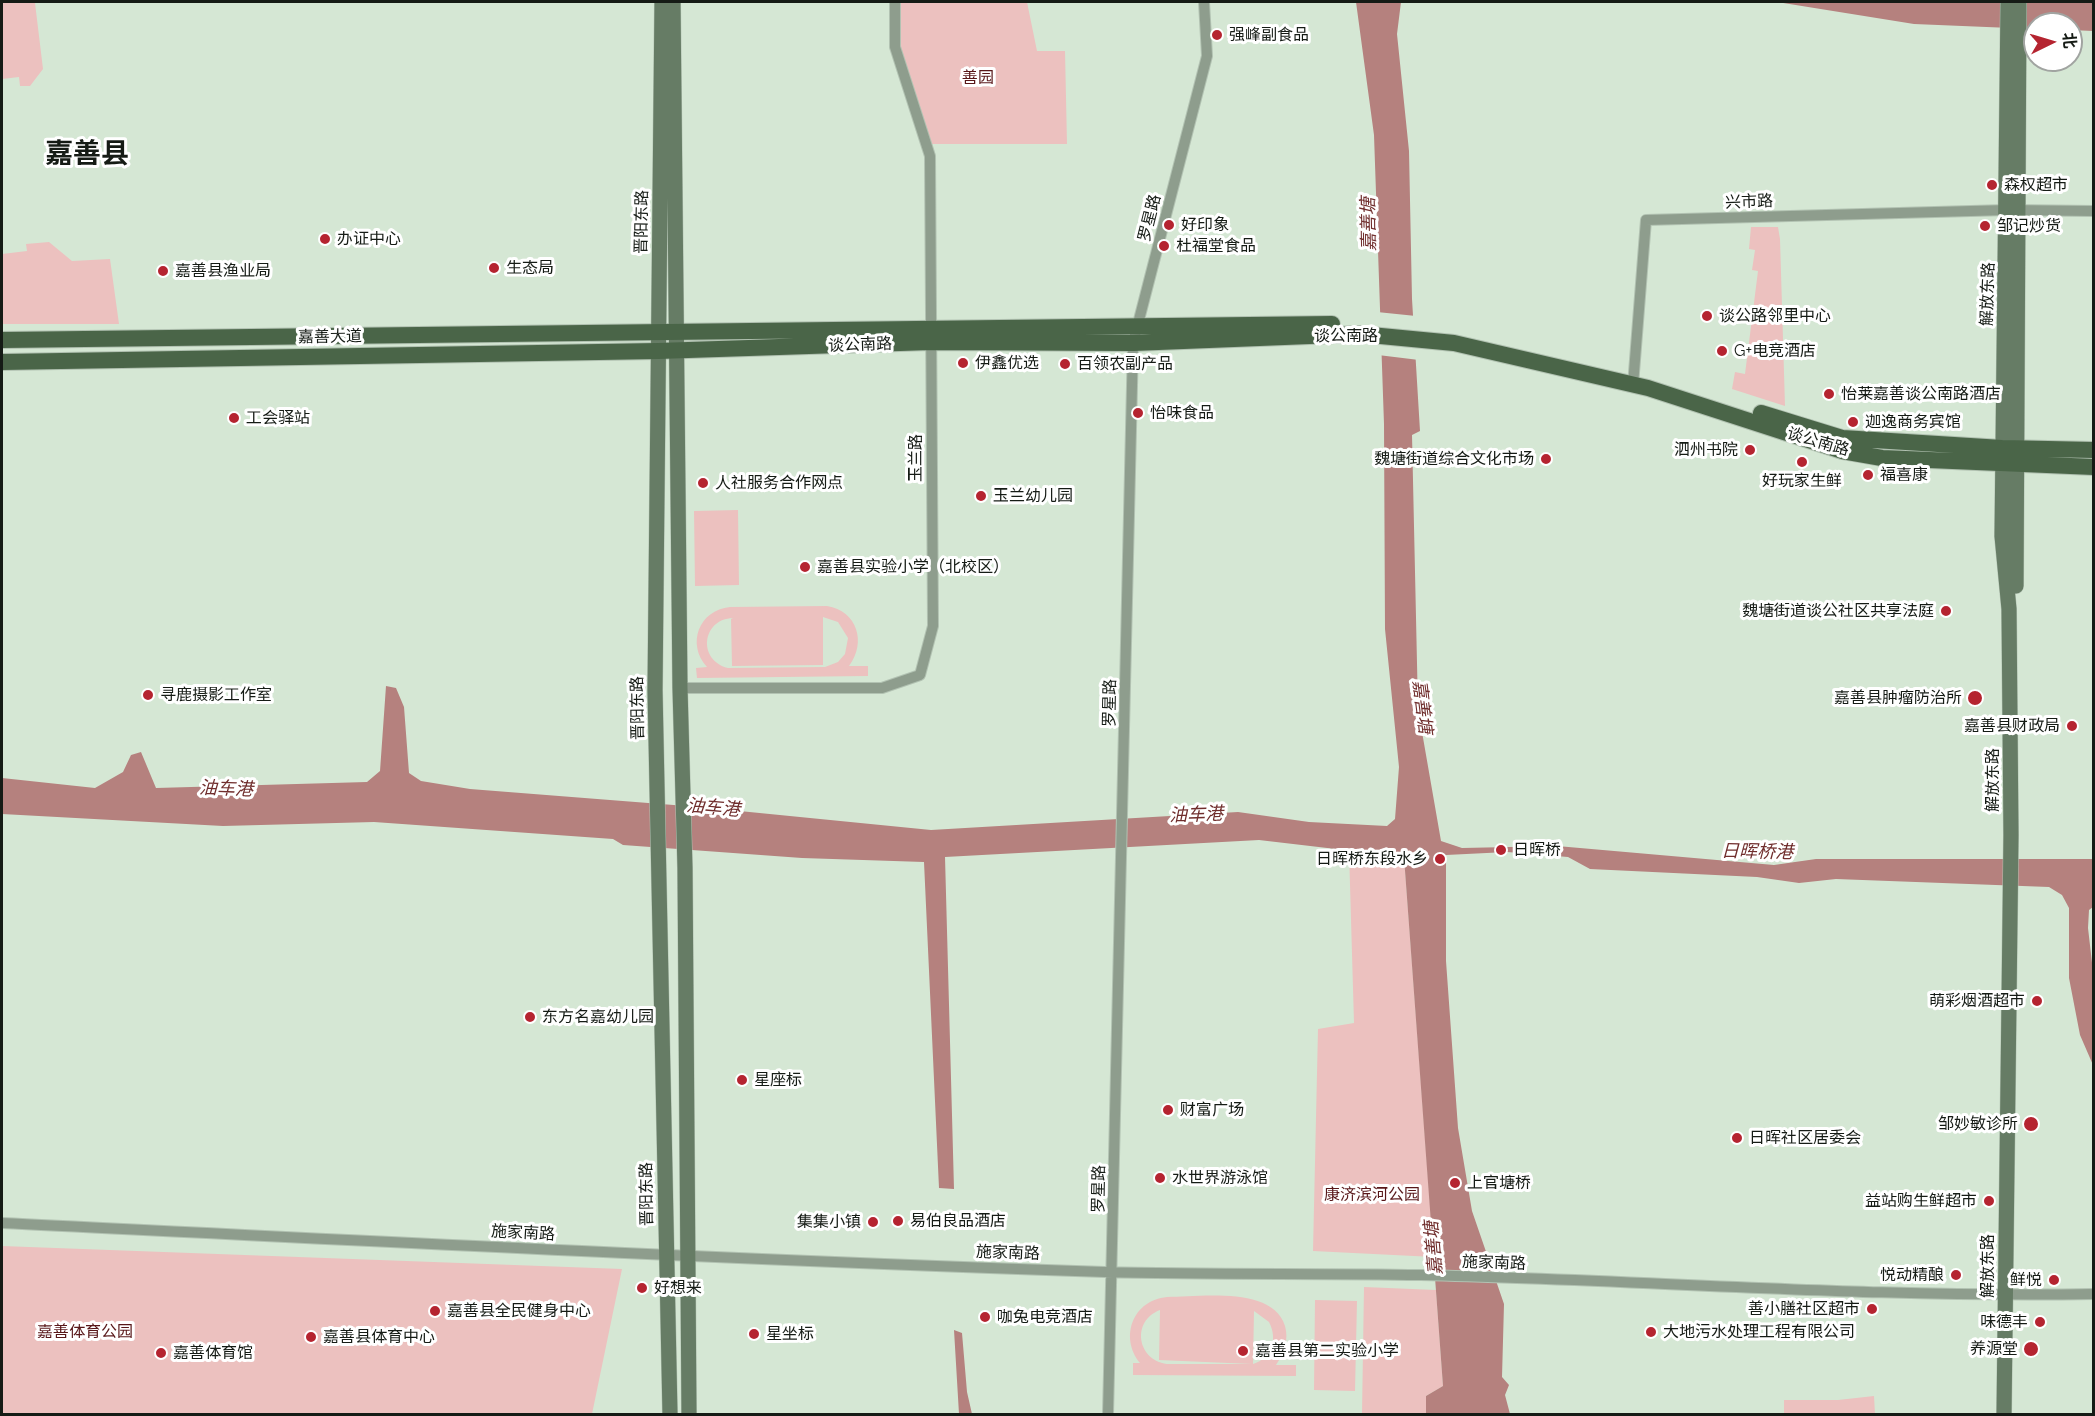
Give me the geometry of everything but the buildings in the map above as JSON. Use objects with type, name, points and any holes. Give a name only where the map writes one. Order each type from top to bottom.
[{"type":"main road","name":"晋阳东路","points":[[662,2],[658,333],[657,783],[670,1414]]},
{"type":"main road","name":"晋阳东路","points":[[673,2],[680,688],[685,868],[689,1414]]},
{"type":"main road","name":"解放东路","points":[[2004,1414],[2010,1296],[2015,910],[2010,630],[2002,536],[2019,377],[2016,354],[2013,210],[2013,40],[2008,2]]},
{"type":"main road","name":"解放东路","points":[[2013,40],[2019,2]]},
{"type":"main road","name":"谈公南路","points":[[658,333],[1135,335],[1360,329],[1453,337],[1634,380],[1842,451],[1882,458],[2010,456]]},
{"type":"main road","name":"嘉善大道","points":[[2,340],[658,333]]},
{"type":"main road","name":"谈公南路","points":[[658,351],[930,335]]},
{"type":"main road","name":"嘉善大道","points":[[2,362],[658,351]]},
{"type":"main road","points":[[2010,456],[2094,450]]},
{"type":"main road","points":[[2010,456],[2094,467]]},
{"type":"main road","name":"解放东路","points":[[2010,1296],[2013,1414]]},
{"type":"street","name":"玉兰路","points":[[680,688],[882,688],[920,675],[933,626],[930,156],[895,48],[895,2]]},
{"type":"street","name":"罗星路","points":[[1108,1414],[1135,335],[1207,56],[1204,2]]},
{"type":"street","points":[[2013,210],[2094,211]]},
{"type":"street","name":"兴市路","points":[[1634,380],[1646,220],[2013,210]]},
{"type":"street","name":"施家南路","points":[[2,1224],[687,1257],[1112,1272],[1425,1275],[2010,1296],[2094,1294]]},
{"type":"green space","points":[[2,2],[43,2],[35,3],[43,69],[30,86],[20,86],[19,77],[2,79]]},
{"type":"green space","name":"善园","points":[[899,2],[1027,2],[1037,51],[1065,51],[1067,144],[931,144],[899,47]]},
{"type":"green space","points":[[1751,227],[1778,227],[1785,406],[1732,389],[1735,372],[1745,374],[1758,271],[1752,270],[1755,250],[1749,249]]},
{"type":"green space","points":[[49,242],[72,261],[110,259],[119,324],[2,324],[2,254],[27,251],[26,244]]},
{"type":"green space","points":[[738,510],[739,585],[695,586],[694,511]]},
{"type":"green space","points":[[827,606],[837,609],[852,621],[858,638],[854,657],[849,666],[868,666],[868,676],[697,678],[696,668],[707,667],[697,648],[699,630],[710,614],[730,607]],"holes":[[[823,617],[838,622],[848,638],[845,654],[838,662],[825,667],[728,668],[718,664],[711,657],[708,649],[707,640],[715,625],[733,618],[731,619],[732,666],[823,665]]]},
{"type":"green space","name":"康济滨河公园","points":[[1349,850],[1404,857],[1434,1257],[1313,1251],[1318,1029],[1354,1023]]},
{"type":"green space","name":"嘉善体育公园","points":[[2,1246],[622,1269],[592,1414],[2,1414]]},
{"type":"green space","points":[[1364,1287],[1436,1290],[1443,1386],[1426,1396],[1426,1414],[1362,1414]]},
{"type":"green space","points":[[1234,1296],[1266,1305],[1278,1313],[1286,1331],[1285,1346],[1276,1365],[1296,1365],[1296,1376],[1133,1375],[1133,1363],[1140,1363],[1134,1353],[1130,1331],[1138,1312],[1155,1300],[1167,1297]],"holes":[[[1160,1310],[1159,1360],[1252,1364],[1167,1364],[1157,1361],[1149,1355],[1141,1340],[1145,1323],[1151,1315]],[[1254,1311],[1269,1322],[1273,1341],[1269,1353],[1253,1364]]]},
{"type":"green space","points":[[1315,1300],[1357,1301],[1355,1391],[1314,1390]]},
{"type":"green space","points":[[1874,1396],[1875,1414],[1784,1414],[1784,1400],[1838,1400]]},
{"type":"water","points":[[1356,2],[1401,2],[1397,34],[1409,151],[1412,299],[1420,431],[1412,435],[1418,709],[1441,841],[1462,848],[1557,846],[1774,865],[1816,859],[2093,859],[2093,907],[2089,910],[2088,928],[2094,980],[2093,1065],[2080,1035],[2069,978],[2069,908],[2062,895],[2049,887],[1836,879],[1799,883],[1757,877],[1590,869],[1568,857],[1507,852],[1446,855],[1446,961],[1458,1128],[1472,1211],[1504,1304],[1502,1377],[1509,1385],[1505,1395],[1510,1414],[1426,1414],[1426,1396],[1443,1386],[1404,857],[1259,840],[945,857],[954,1189],[939,1188],[924,862],[802,858],[623,845],[613,839],[374,822],[223,826],[2,814],[2,778],[95,788],[123,772],[131,755],[141,752],[156,788],[367,782],[380,771],[386,686],[396,688],[404,707],[409,773],[421,781],[470,789],[699,807],[931,830],[1238,812],[1309,822],[1387,826],[1395,819],[1399,767],[1385,629],[1384,424],[1374,135]]},
{"type":"water","points":[[1777,2],[2093,2],[2093,31],[2083,31],[2083,12],[2023,12],[2023,29],[1914,24]]},
{"type":"water","points":[[954,1330],[962,1333],[967,1392],[972,1414],[959,1414]]},
{"type":"pier","points":[[1377,312],[1416,316],[1419,360],[1378,355]]},
{"type":"place","name":"强峰副食品","points":[[1217,35]]},
{"type":"place","name":"森权超市","points":[[1992,185]]},
{"type":"place","name":"好印象","points":[[1169,225]]},
{"type":"place","name":"邹记炒货","points":[[1985,226]]},
{"type":"place","name":"办证中心","points":[[325,239]]},
{"type":"place","name":"杜福堂食品","points":[[1164,246]]},
{"type":"place","name":"生态局","points":[[494,268]]},
{"type":"place","name":"嘉善县渔业局","points":[[163,271]]},
{"type":"place","name":"谈公路邻里中心","points":[[1707,316]]},
{"type":"place","name":"G+电竞酒店","points":[[1722,351]]},
{"type":"place","name":"伊鑫优选","points":[[963,363]]},
{"type":"place","name":"百领农副产品","points":[[1065,364]]},
{"type":"place","name":"怡莱嘉善谈公南路酒店","points":[[1829,394]]},
{"type":"place","name":"怡味食品","points":[[1138,413]]},
{"type":"place","name":"工会驿站","points":[[234,418]]},
{"type":"place","name":"迦逸商务宾馆","points":[[1853,422]]},
{"type":"place","name":"泗州书院","points":[[1750,450]]},
{"type":"place","name":"魏塘街道综合文化市场","points":[[1546,459]]},
{"type":"place","name":"好玩家生鲜","points":[[1802,462]]},
{"type":"place","name":"福喜康","points":[[1868,475]]},
{"type":"place","name":"人社服务合作网点","points":[[703,483]]},
{"type":"place","name":"玉兰幼儿园","points":[[981,496]]},
{"type":"place","name":"嘉善县实验小学（北校区）","points":[[805,567]]},
{"type":"place","name":"魏塘街道谈公社区共享法庭","points":[[1946,611]]},
{"type":"place","name":"寻鹿摄影工作室","points":[[148,695]]},
{"type":"place","name":"嘉善县肿瘤防治所","points":[[1975,698]]},
{"type":"place","name":"嘉善县财政局","points":[[2072,726]]},
{"type":"place","name":"日晖桥","points":[[1501,850]]},
{"type":"place","name":"日晖桥东段水乡","points":[[1440,859]]},
{"type":"place","name":"萌彩烟酒超市","points":[[2037,1001]]},
{"type":"place","name":"东方名嘉幼儿园","points":[[530,1017]]},
{"type":"place","name":"星座标","points":[[742,1080]]},
{"type":"place","name":"财富广场","points":[[1168,1110]]},
{"type":"place","name":"邹妙敏诊所","points":[[2031,1124]]},
{"type":"place","name":"日晖社区居委会","points":[[1737,1138]]},
{"type":"place","name":"水世界游泳馆","points":[[1160,1178]]},
{"type":"place","name":"上官塘桥","points":[[1455,1183]]},
{"type":"place","name":"益站购生鲜超市","points":[[1989,1201]]},
{"type":"place","name":"易伯良品酒店","points":[[898,1221]]},
{"type":"place","name":"集集小镇","points":[[873,1222]]},
{"type":"place","name":"悦动精酿","points":[[1956,1275]]},
{"type":"place","name":"鲜悦","points":[[2054,1280]]},
{"type":"place","name":"好想来","points":[[642,1288]]},
{"type":"place","name":"善小膳社区超市","points":[[1872,1309]]},
{"type":"place","name":"嘉善县全民健身中心","points":[[435,1311]]},
{"type":"place","name":"咖兔电竞酒店","points":[[985,1317]]},
{"type":"place","name":"味德丰","points":[[2040,1322]]},
{"type":"place","name":"大地污水处理工程有限公司","points":[[1651,1332]]},
{"type":"place","name":"星坐标","points":[[754,1334]]},
{"type":"place","name":"嘉善县体育中心","points":[[311,1337]]},
{"type":"place","name":"养源堂","points":[[2031,1349]]},
{"type":"place","name":"嘉善县第二实验小学","points":[[1243,1351]]},
{"type":"place","name":"嘉善体育馆","points":[[161,1353]]},
{"type":"district","name":"嘉善县","points":[[87,155]]},
{"type":"water label","name":"嘉善塘","points":[[1369,224]]},
{"type":"water label","name":"嘉善塘","points":[[1422,707]]},
{"type":"water label","name":"油车港","points":[[226,789]]},
{"type":"water label","name":"油车港","points":[[713,808]]},
{"type":"water label","name":"油车港","points":[[1196,815]]},
{"type":"water label","name":"日晖桥港","points":[[1757,852]]},
{"type":"water label","name":"嘉善塘","points":[[1434,1248]]}]
